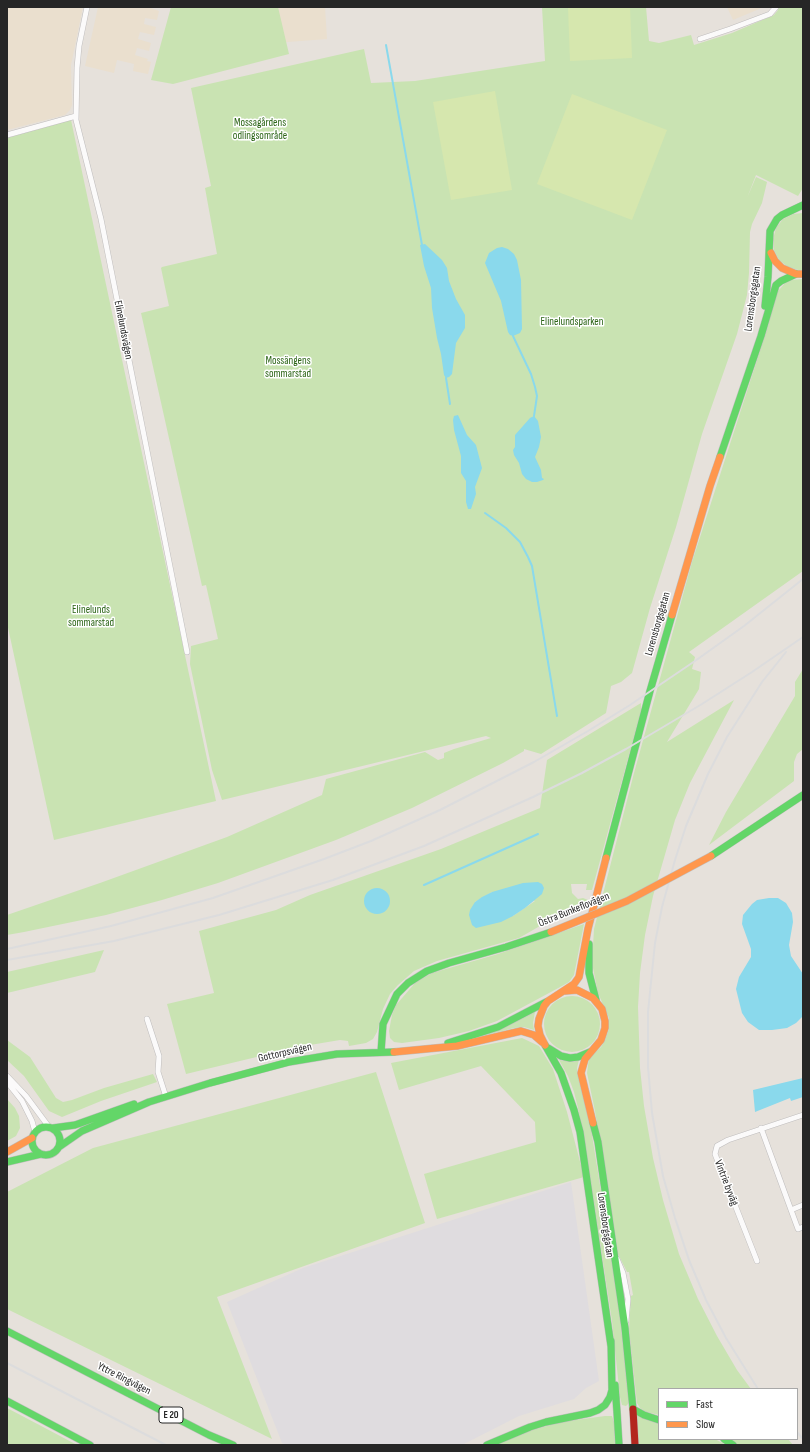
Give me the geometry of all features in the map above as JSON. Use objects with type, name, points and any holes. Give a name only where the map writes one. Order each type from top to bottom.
[{"type":"main road","name":"Lorensborgsgatan","points":[[755,351],[767,290],[769,249],[768,238],[773,225],[782,215],[803,205]]},
{"type":"main road","name":"Lorensborgsgatan","points":[[795,209],[803,208]]},
{"type":"main road","name":"Lorensborgsgatan","points":[[769,249],[778,265],[787,271],[799,274]]},
{"type":"main road","name":"Lorensborgsgatan","points":[[619,1445],[611,1341],[580,1132],[561,1073],[540,1035],[538,1026],[539,1019],[540,1013],[548,1001],[574,984],[579,977],[594,906],[648,698],[710,486],[776,285],[799,274]]},
{"type":"main road","name":"Östra Bunkeflovägen","points":[[381,1052],[383,1024],[388,1010],[397,994],[413,980],[427,971],[449,963],[506,948],[552,932],[626,901],[711,856],[803,795]]},
{"type":"main road","name":"Lorensborgsgatan","points":[[594,906],[590,929],[588,960],[590,982],[597,1002],[604,1015],[605,1028],[601,1040],[585,1059],[581,1073],[598,1142],[615,1256],[625,1328],[635,1445]]},
{"type":"main road","name":"Lorensborgsgatan","points":[[559,993],[577,990],[588,994],[597,1002]]},
{"type":"main road","name":"Gottorpsvägen","points":[[412,1050],[446,1044],[478,1034],[504,1024],[548,1001]]},
{"type":"main road","name":"Gottorpsvägen","points":[[7,1162],[41,1154],[52,1154],[69,1139],[82,1131],[149,1102],[210,1083],[296,1060],[337,1054],[457,1046],[521,1031],[534,1035],[546,1046]]},
{"type":"main road","points":[[546,1046],[562,1056],[570,1058],[585,1055],[592,1050]]},
{"type":"main road","name":"Gottorpsvägen","points":[[7,1152],[44,1127],[75,1125],[122,1107],[149,1102]]},
{"type":"main road","points":[[51,1127],[58,1132],[60,1137],[61,1143],[59,1147]]},
{"type":"main road","points":[[34,1135],[34,1148],[41,1154]]},
{"type":"main road","name":"Yttre Ringvägen","points":[[7,1331],[209,1435],[233,1445]]},
{"type":"main road","points":[[486,1445],[530,1427],[546,1422],[590,1413],[605,1405],[612,1390],[611,1341]]},
{"type":"main road","points":[[7,1401],[90,1445]]},
{"type":"main road","points":[[633,1409],[644,1415],[658,1420]]},
{"type":"main road","points":[[209,1435],[238,1445]]},
{"type":"street","name":"Elinelundsvägen","points":[[87,7],[79,46],[76,116],[89,177],[101,219],[187,652]]},
{"type":"street","points":[[700,39],[770,14],[776,7]]},
{"type":"street","points":[[7,135],[76,116]]},
{"type":"street","points":[[147,1019],[159,1056],[158,1072],[166,1097]]},
{"type":"street","points":[[7,1076],[26,1096],[51,1127]]},
{"type":"street","points":[[7,1082],[22,1101],[30,1117],[34,1135]]},
{"type":"street","name":"Vintrie byväg","points":[[757,1261],[715,1154],[717,1146],[728,1140],[803,1114]]},
{"type":"street","points":[[761,1128],[798,1229],[803,1227]]},
{"type":"street","points":[[790,1210],[803,1205]]},
{"type":"shaded area","points":[[7,7],[83,7],[71,65],[72,105],[70,110],[65,115],[7,130]]},
{"type":"shaded area","points":[[98,7],[148,7],[159,11],[157,20],[145,18],[144,24],[156,27],[154,35],[140,32],[138,39],[151,43],[149,51],[137,48],[135,55],[148,59],[147,61],[151,62],[148,74],[133,71],[134,64],[117,60],[114,73],[85,66]]},
{"type":"shaded area","points":[[243,7],[325,7],[327,39],[275,43]]},
{"type":"shaded area","points":[[727,7],[764,7],[733,20]]},
{"type":"shaded area","points":[[571,1182],[599,1381],[586,1388],[574,1399],[519,1416],[462,1445],[286,1445],[282,1443],[227,1302],[303,1268]]},
{"type":"green space","points":[[171,7],[278,7],[289,54],[173,84],[151,80]]},
{"type":"green space","points":[[542,7],[646,7],[649,41],[659,43],[691,35],[694,45],[732,33],[774,15],[779,7],[803,7],[803,188],[798,196],[756,175],[747,198],[756,177],[767,182],[762,203],[752,224],[750,232],[747,295],[737,334],[702,434],[632,673],[621,682],[611,686],[606,713],[541,754],[524,749],[524,751],[503,763],[412,808],[336,840],[218,883],[162,900],[106,915],[7,935],[7,915],[227,837],[322,795],[326,779],[425,752],[438,760],[444,758],[444,753],[491,738],[486,736],[222,800],[212,770],[190,664],[191,646],[218,639],[206,585],[202,586],[141,313],[169,306],[162,267],[217,254],[205,188],[211,186],[191,88],[364,49],[371,83],[415,81],[545,61]]},
{"type":"green space","points":[[568,7],[630,7],[632,58],[570,61]]},
{"type":"green space","points":[[495,91],[512,190],[451,200],[433,102]]},
{"type":"green space","points":[[572,94],[667,130],[632,220],[537,184]]},
{"type":"green space","name":"Elinelunds sommarstad","points":[[71,120],[216,801],[54,840],[7,623],[7,138]]},
{"type":"green space","points":[[803,213],[803,270],[798,270],[788,267],[779,260],[774,250],[773,239],[776,228],[783,219],[793,214]]},
{"type":"green space","points":[[803,279],[803,571],[689,652],[695,657],[692,669],[701,672],[699,689],[667,742],[734,700],[690,783],[675,820],[653,896],[645,935],[640,973],[638,1007],[640,1068],[644,1106],[653,1158],[663,1200],[679,1254],[698,1299],[717,1336],[737,1370],[750,1388],[658,1388],[658,1415],[646,1412],[640,1408],[637,1403],[629,1329],[631,1296],[633,1295],[629,1272],[627,1272],[618,1254],[595,1111],[587,1073],[589,1058],[601,1047],[609,1029],[609,1018],[598,993],[592,963],[594,929],[634,773],[692,562],[768,326],[774,301],[778,291],[785,283],[791,280]]},
{"type":"green space","points":[[803,669],[803,749],[797,754],[794,762],[794,781],[709,845],[726,812],[795,696],[795,682]]},
{"type":"green space","points":[[641,703],[641,711],[592,890],[586,890],[587,884],[571,884],[572,893],[578,899],[583,898],[588,900],[589,904],[587,909],[540,926],[519,938],[437,961],[414,971],[390,994],[383,1009],[377,1032],[373,1039],[366,1043],[349,1046],[348,1041],[340,1040],[298,1047],[186,1074],[167,1004],[214,993],[199,931],[276,910],[310,895],[441,849],[540,808],[547,760]],"holes":[[[492,892],[535,901],[513,916],[475,902]]]},
{"type":"green space","points":[[584,924],[574,975],[569,982],[497,1021],[469,1031],[439,1038],[402,1043],[394,1042],[390,1038],[389,1031],[392,1015],[396,1005],[415,983],[432,973],[498,954]]},
{"type":"green space","points":[[104,950],[95,972],[7,993],[7,972]]},
{"type":"green space","points":[[566,996],[578,996],[588,1000],[596,1008],[600,1018],[600,1030],[596,1040],[588,1048],[578,1052],[566,1052],[556,1048],[548,1040],[544,1030],[544,1018],[548,1008],[556,1000]]},
{"type":"green space","points":[[535,1012],[533,1023],[534,1030],[524,1027],[514,1028],[483,1036],[499,1030]]},
{"type":"green space","points":[[522,1038],[539,1046],[553,1069],[567,1112],[584,1177],[437,1219],[424,1174],[536,1142],[535,1122],[481,1066],[399,1090],[391,1063]]},
{"type":"green space","points":[[7,1040],[30,1057],[56,1098],[63,1102],[153,1074],[157,1082],[101,1101],[62,1117],[49,1111],[24,1076],[7,1060]]},
{"type":"green space","points":[[559,1060],[573,1062],[579,1060],[577,1068],[578,1076],[591,1129],[618,1297],[629,1403],[626,1406],[622,1405],[620,1397],[612,1321],[586,1150],[578,1108],[568,1076]]},
{"type":"green space","points":[[376,1072],[425,1223],[217,1297],[272,1439],[7,1309],[7,1192],[93,1148]]},
{"type":"green space","points":[[7,1099],[15,1108],[19,1116],[20,1128],[16,1136],[7,1141]]},
{"type":"green space","points":[[7,1408],[45,1428],[77,1445],[7,1445]]},
{"type":"green space","points":[[636,1415],[658,1423],[658,1440],[717,1440],[726,1445],[638,1445]]},
{"type":"green space","points":[[612,1416],[614,1422],[615,1445],[494,1445],[522,1433],[561,1422]]},
{"type":"green space","points":[[730,1440],[789,1440],[793,1445],[738,1445]]},
{"type":"water","points":[[425,244],[442,260],[447,268],[449,281],[456,299],[465,315],[465,328],[456,343],[452,374],[446,378],[444,375],[432,308],[431,288],[424,266],[420,245]]},
{"type":"water","points":[[502,247],[508,249],[514,254],[517,260],[521,280],[522,329],[520,333],[513,336],[508,332],[501,301],[485,263],[489,253]]},
{"type":"water","points":[[458,415],[467,435],[476,445],[482,468],[475,487],[476,494],[471,509],[468,509],[466,502],[466,481],[461,473],[461,456],[454,430],[454,416]]},
{"type":"water","points":[[534,416],[538,421],[541,437],[535,457],[541,470],[542,478],[544,479],[537,482],[532,482],[526,479],[522,474],[513,450],[515,447],[515,435],[530,418]]},
{"type":"water","points":[[538,882],[542,884],[544,888],[542,894],[513,916],[501,922],[476,928],[472,925],[469,915],[470,910],[475,902],[482,897],[492,892],[523,883]]},
{"type":"water","points":[[377,888],[386,892],[390,901],[386,910],[377,914],[368,910],[364,901],[368,892]]},
{"type":"water","points":[[778,898],[786,903],[792,913],[793,922],[789,945],[791,956],[803,974],[803,1016],[796,1023],[787,1028],[759,1030],[748,1022],[742,1013],[736,989],[739,977],[751,957],[751,949],[742,924],[743,915],[757,900]]},
{"type":"water","points":[[803,1078],[803,1097],[791,1101],[790,1098],[755,1112],[753,1090]]},
{"type":"waterway","points":[[386,45],[422,245]]},
{"type":"waterway","points":[[513,336],[531,374],[535,387],[537,396],[534,416]]},
{"type":"waterway","points":[[446,378],[450,404]]},
{"type":"waterway","points":[[485,513],[506,528],[520,542],[532,566],[557,716]]},
{"type":"waterway","points":[[424,885],[538,834]]},
{"type":"railway","points":[[7,949],[111,926],[213,898],[371,841],[440,810],[534,762],[630,705],[744,626],[803,579]]},
{"type":"railway","points":[[7,960],[114,941],[219,915],[333,880],[424,846],[533,797],[626,749],[702,704],[803,637]]},
{"type":"railway","points":[[757,1388],[726,1338],[706,1300],[689,1260],[675,1218],[663,1176],[652,1113],[648,1067],[648,1012],[655,943],[662,907],[686,826],[708,774],[727,737],[762,682],[786,652]]},
{"type":"railway","points":[[7,1363],[166,1445]]},
{"type":"railway","points":[[798,1433],[803,1439]]},
{"type":"traffic: fast","points":[[765,306],[770,231],[777,219],[782,215],[803,205]]},
{"type":"traffic: fast","points":[[720,457],[761,336],[776,285],[796,274]]},
{"type":"traffic: fast","points":[[606,858],[650,691],[672,615]]},
{"type":"traffic: fast","points":[[711,856],[803,795]]},
{"type":"traffic: fast","points":[[381,1052],[383,1024],[397,994],[408,983],[427,971],[449,963],[506,947],[551,932]]},
{"type":"traffic: fast","points":[[589,944],[589,973],[596,1000]]},
{"type":"traffic: fast","points":[[448,1043],[498,1027],[546,1002]]},
{"type":"traffic: fast","points":[[545,1045],[561,1073],[580,1132],[611,1346]]},
{"type":"traffic: fast","points":[[548,1048],[561,1056],[570,1058],[578,1057],[590,1052]]},
{"type":"traffic: fast","points":[[59,1147],[82,1131],[149,1102],[210,1083],[289,1062],[337,1054],[394,1052]]},
{"type":"traffic: fast","points":[[53,1128],[75,1125],[134,1104]]},
{"type":"traffic: fast","points":[[593,1123],[598,1142],[625,1328],[633,1409]]},
{"type":"traffic: fast","points":[[46,1127],[56,1131],[60,1141],[56,1151],[46,1155],[36,1151],[32,1141],[36,1131],[46,1127]]},
{"type":"traffic: fast","points":[[7,1162],[41,1154]]},
{"type":"traffic: fast","points":[[7,1331],[209,1435],[233,1445]]},
{"type":"traffic: fast","points":[[487,1445],[530,1427],[546,1422],[590,1413],[605,1405],[612,1390],[611,1341]]},
{"type":"traffic: fast","points":[[615,1385],[617,1412]]},
{"type":"traffic: fast","points":[[7,1401],[90,1445]]},
{"type":"traffic: fast","points":[[633,1409],[644,1415],[658,1420]]},
{"type":"traffic: fast","points":[[617,1412],[619,1445]]},
{"type":"traffic: fast","points":[[726,1440],[733,1445]]},
{"type":"traffic: slow","points":[[771,253],[775,261],[782,268],[796,274],[803,274]]},
{"type":"traffic: slow","points":[[672,615],[720,457]]},
{"type":"traffic: slow","points":[[551,932],[627,901],[711,856]]},
{"type":"traffic: slow","points":[[545,1045],[540,1035],[538,1026],[539,1019],[544,1006],[548,1001],[574,984],[579,977],[588,929],[606,858]]},
{"type":"traffic: slow","points":[[565,991],[577,990],[593,998],[602,1009],[605,1021],[605,1028],[601,1040],[585,1059],[581,1073],[593,1123]]},
{"type":"traffic: slow","points":[[394,1052],[457,1046],[521,1031],[534,1035],[542,1042]]},
{"type":"traffic: slow","points":[[7,1152],[32,1138]]},
{"type":"traffic: jam","points":[[633,1409],[635,1445]]},
{"type":"park label","name":"Mossagårdens odlingsområde","points":[[260,129]]},
{"type":"park label","name":"Elinelundsparken","points":[[572,322]]},
{"type":"park label","name":"Mossängens sommarstad","points":[[288,367]]}]
